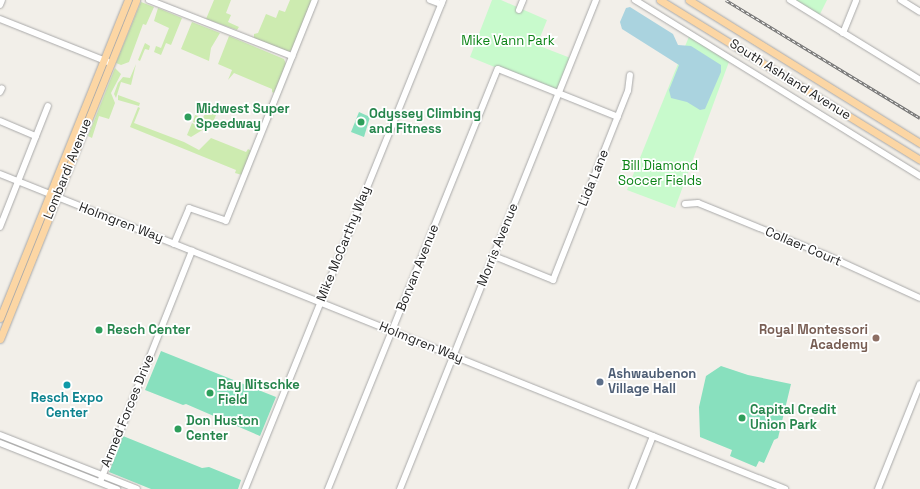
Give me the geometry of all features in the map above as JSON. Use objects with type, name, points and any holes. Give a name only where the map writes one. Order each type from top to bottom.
[{"type":"main road","name":"Lombardi Avenue","points":[[0,339],[57,198],[128,0]]},
{"type":"main road","name":"Lombardi Avenue","points":[[0,318],[50,195],[107,62],[136,0]]},
{"type":"main road","name":"South Ashland Avenue","points":[[660,0],[920,160]]},
{"type":"main road","name":"South Ashland Avenue","points":[[689,0],[920,143]]},
{"type":"street","points":[[0,5],[2,0]]},
{"type":"street","points":[[149,0],[292,56]]},
{"type":"street","points":[[174,244],[189,208],[226,221],[315,0]]},
{"type":"street","points":[[430,0],[442,2]]},
{"type":"street","points":[[519,10],[523,0]]},
{"type":"street","name":"Morris Avenue","points":[[400,489],[596,0]]},
{"type":"street","points":[[635,0],[920,176]]},
{"type":"street","points":[[790,0],[920,80]]},
{"type":"street","points":[[843,33],[856,0]]},
{"type":"street","points":[[901,0],[920,12]]},
{"type":"street","name":"Mike McCarthy Way","points":[[245,489],[442,2]]},
{"type":"street","points":[[0,19],[107,62]]},
{"type":"street","name":"Borvan Avenue","points":[[328,489],[498,69],[559,93]]},
{"type":"street","name":"Lida Lane","points":[[494,256],[553,280],[628,91],[630,75]]},
{"type":"street","points":[[559,93],[618,117]]},
{"type":"street","points":[[0,227],[48,106]]},
{"type":"street","points":[[0,122],[36,136]]},
{"type":"street","name":"Holmgren Way","points":[[0,174],[786,489]]},
{"type":"street","name":"Collaer Court","points":[[685,204],[692,202],[704,206],[826,255],[920,298]]},
{"type":"street","name":"Armed Forces Drive","points":[[100,482],[192,251]]},
{"type":"street","points":[[878,489],[920,384]]},
{"type":"street","points":[[0,435],[137,489]]},
{"type":"street","points":[[632,489],[653,436]]},
{"type":"street","points":[[0,443],[117,489]]},
{"type":"green space","points":[[214,0],[231,0],[226,13],[231,15],[228,22],[239,27],[237,30],[206,19]]},
{"type":"green space","points":[[290,0],[312,0],[292,50],[288,52],[254,39],[254,34],[258,33],[266,14],[276,18],[279,10],[285,12]]},
{"type":"green space","name":"Mike Vann Park","points":[[492,0],[501,0],[547,20],[537,45],[573,59],[559,93],[470,57]]},
{"type":"green space","points":[[790,0],[827,0],[818,18]]},
{"type":"green space","points":[[141,2],[154,7],[146,25],[143,24],[129,62],[121,65],[116,63]]},
{"type":"green space","points":[[158,8],[182,18],[171,45],[166,43],[161,55],[154,52],[156,46],[161,48],[169,28],[154,21]]},
{"type":"green space","points":[[192,22],[220,33],[211,48],[209,61],[181,49]]},
{"type":"green space","name":"Bill Diamond Soccer Fields","points":[[690,34],[730,59],[675,208],[627,190]]},
{"type":"green space","points":[[229,36],[284,59],[286,64],[274,93],[272,92],[272,89],[234,73],[228,80],[232,70],[218,64]]},
{"type":"green space","points":[[145,43],[150,46],[149,50],[145,49],[140,61],[138,60]]},
{"type":"green space","points":[[136,64],[131,85],[121,82],[116,98],[114,94],[118,83],[123,77],[130,78]]},
{"type":"green space","points":[[115,68],[121,74],[111,93],[115,103],[109,119],[99,116],[92,138],[88,136]]},
{"type":"green space","points":[[110,71],[112,72],[86,136],[85,134]]},
{"type":"green space","points":[[118,95],[140,103],[139,106],[118,100]]},
{"type":"green space","points":[[138,107],[140,108],[134,123],[184,142],[199,150],[211,138],[246,152],[248,149],[251,151],[242,175],[235,173],[236,170],[130,127]]},
{"type":"green space","points":[[206,111],[216,115],[210,129],[193,122],[195,115],[203,118]]},
{"type":"green space","name":"Odyssey Climbing and Fitness","points":[[359,112],[370,117],[364,137],[351,132]]},
{"type":"green space","points":[[192,123],[204,129],[191,137],[187,135]]},
{"type":"green space","name":"Ray Nitschke Field","points":[[161,351],[276,397],[260,436],[186,404],[183,405],[145,390]]},
{"type":"green space","name":"Capital Credit Union Park","points":[[721,366],[748,375],[791,384],[778,438],[774,440],[764,463],[759,461],[756,467],[730,456],[732,450],[700,437],[699,407],[706,376]]},
{"type":"green space","points":[[123,436],[202,468],[209,467],[241,480],[238,489],[151,489],[109,472]]},
{"type":"water","points":[[630,7],[673,34],[678,45],[691,46],[721,65],[721,72],[705,109],[700,110],[687,102],[671,98],[669,90],[679,65],[622,29],[620,22],[626,8]]},
{"type":"railway","points":[[726,0],[920,118]]},
{"type":"place","name":"Midwest Super Speedway","points":[[188,117]]},
{"type":"place","name":"Odyssey Climbing and Fitness","points":[[361,122]]},
{"type":"place","name":"Resch Center","points":[[99,330]]},
{"type":"place","name":"Royal Montessori Academy","points":[[876,338]]},
{"type":"place","name":"Ashwaubenon Village Hall","points":[[600,382]]},
{"type":"place","name":"Resch Expo Center","points":[[67,385]]},
{"type":"place","name":"Ray Nitschke Field","points":[[210,393]]},
{"type":"place","name":"Capital Credit Union Park","points":[[742,418]]},
{"type":"place","name":"Don Huston Center","points":[[178,429]]}]
